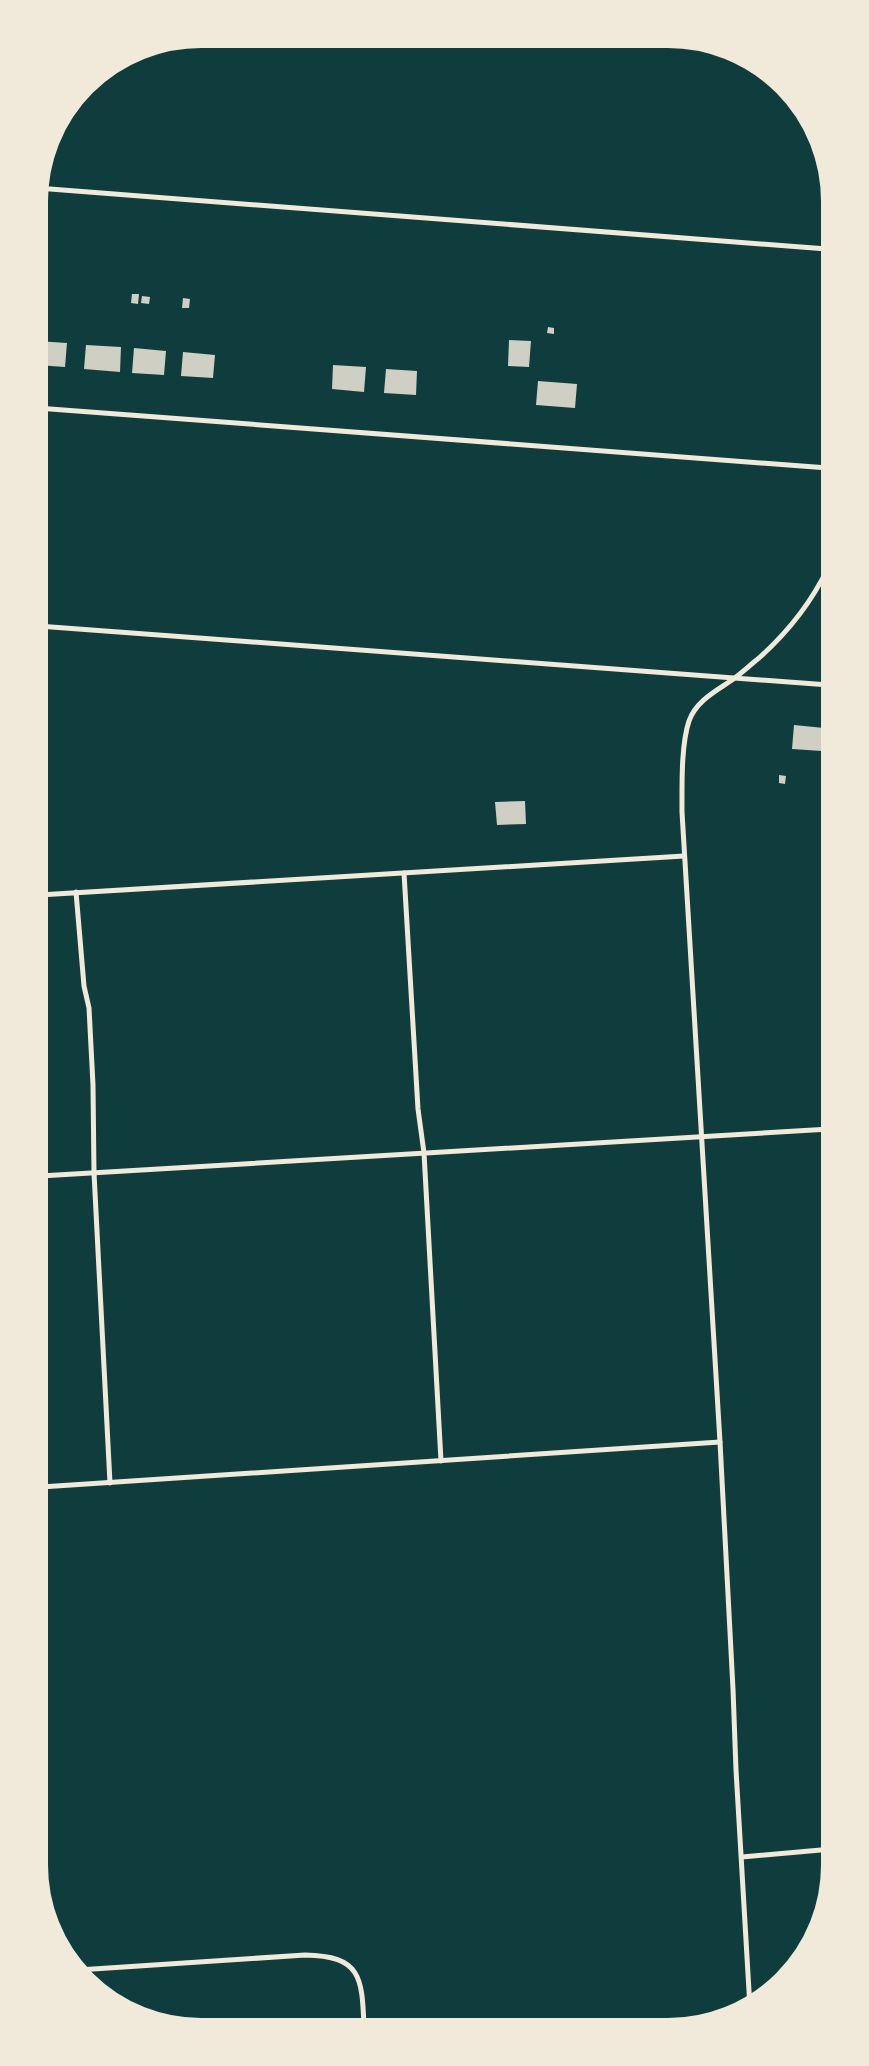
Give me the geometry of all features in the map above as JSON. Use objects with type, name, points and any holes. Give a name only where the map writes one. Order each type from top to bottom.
[{"type":"street","points":[[45,189],[824,249]]},
{"type":"street","points":[[45,409],[824,468]]},
{"type":"street","points":[[749,1998],[720,1442],[684,856],[682,776],[690,720],[702,700],[760,657],[791,623],[818,587],[824,576]]},
{"type":"street","points":[[45,627],[824,685]]},
{"type":"street","points":[[45,895],[684,856]]},
{"type":"street","points":[[404,873],[418,1109],[424,1153],[441,1461]]},
{"type":"street","points":[[76,892],[84,986],[90,1018],[94,1085],[94,1173],[110,1482]]},
{"type":"street","points":[[45,1176],[824,1129]]},
{"type":"street","points":[[45,1487],[441,1461],[602,1448],[720,1442]]},
{"type":"street","points":[[742,1857],[824,1850]]},
{"type":"street","points":[[86,1969],[305,1954],[336,1958],[356,1972],[362,1986],[364,2021]]},
{"type":"building","points":[[132,294],[139,294],[138,304],[131,303]]},
{"type":"building","points":[[142,296],[150,297],[149,304],[141,303]]},
{"type":"building","points":[[183,298],[190,299],[189,308],[182,308]]},
{"type":"building","points":[[548,327],[554,328],[554,334],[547,333]]},
{"type":"building","points":[[509,340],[531,341],[529,367],[508,366]]},
{"type":"building","points":[[45,342],[67,343],[65,367],[45,366]]},
{"type":"building","points":[[86,345],[121,347],[120,372],[84,369]]},
{"type":"building","points":[[134,348],[166,351],[164,375],[132,373]]},
{"type":"building","points":[[183,352],[215,355],[213,378],[181,376]]},
{"type":"building","points":[[333,365],[366,367],[364,392],[332,389]]},
{"type":"building","points":[[386,369],[417,371],[416,395],[384,393]]},
{"type":"building","points":[[538,381],[577,384],[575,408],[536,405]]},
{"type":"building","points":[[794,725],[824,728],[822,751],[792,749]]},
{"type":"building","points":[[779,775],[786,776],[785,784],[779,783]]},
{"type":"building","points":[[525,801],[526,824],[497,825],[495,802]]}]
